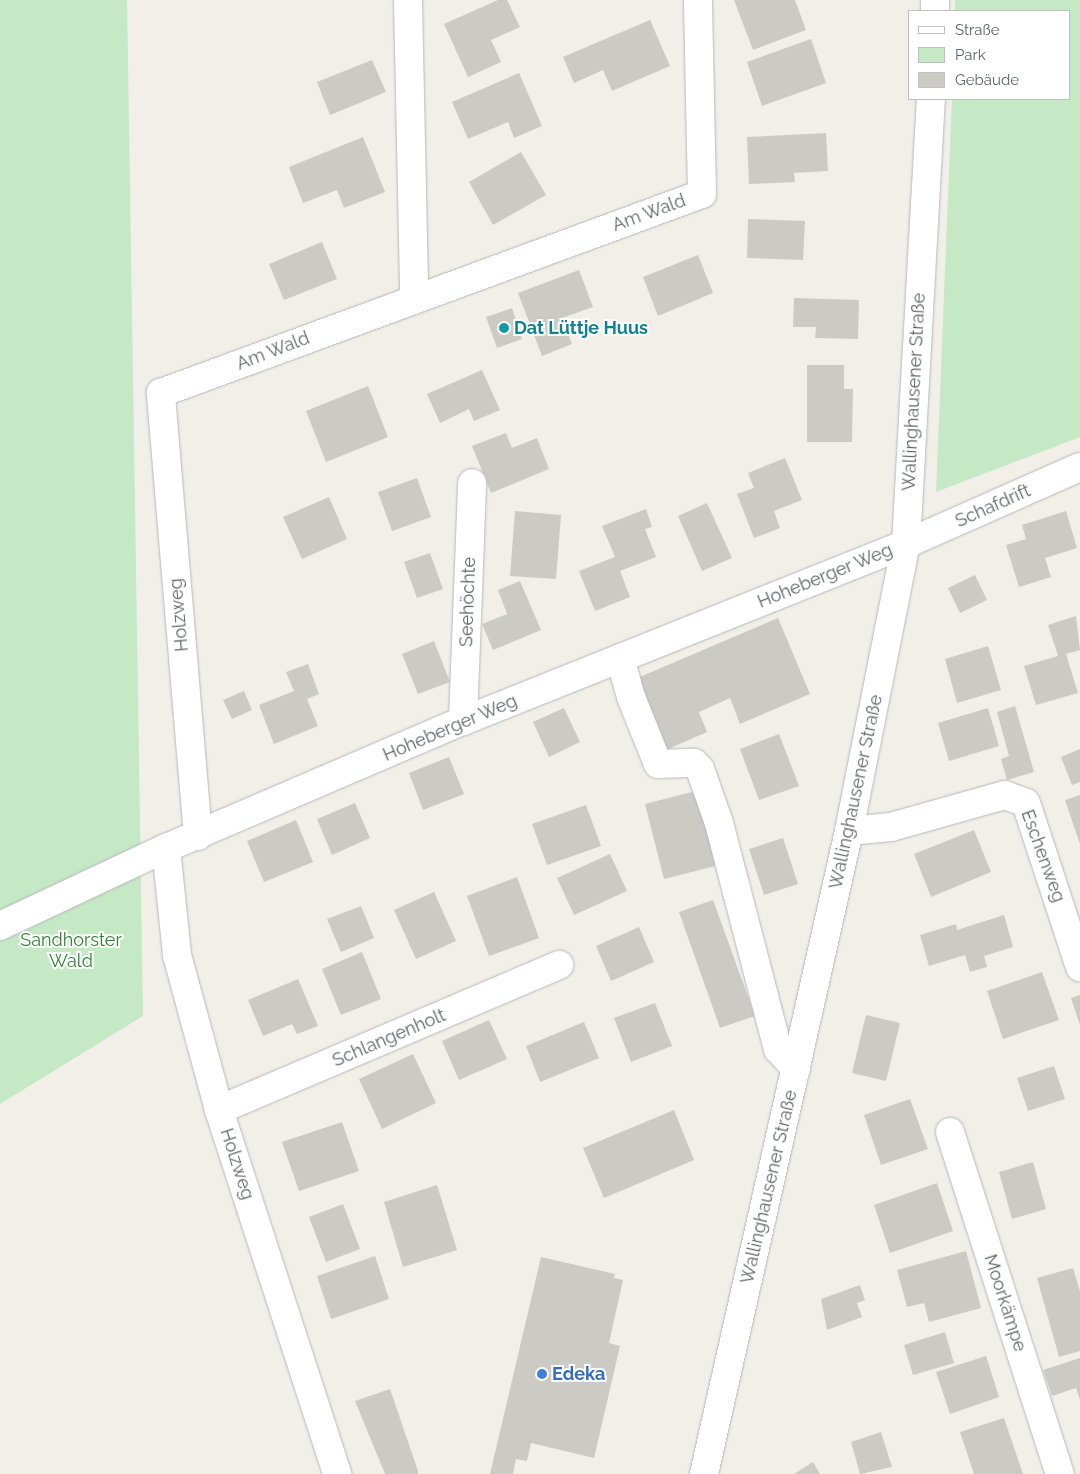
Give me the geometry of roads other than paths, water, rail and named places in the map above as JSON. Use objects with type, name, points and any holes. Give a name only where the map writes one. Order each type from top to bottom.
[{"type":"street","points":[[408,0],[414,297]]},
{"type":"street","name":"Am Wald","points":[[161,394],[414,297],[702,194],[698,0]]},
{"type":"street","name":"Wallinghausener Straße","points":[[704,1474],[849,831],[906,544],[931,100]]},
{"type":"street","name":"Holzweg","points":[[161,394],[198,836]]},
{"type":"street","name":"Schafdrift","points":[[906,544],[1080,467]]},
{"type":"street","name":"Seehöchte","points":[[463,721],[472,483]]},
{"type":"street","name":"Hoheberger Weg","points":[[0,926],[166,848],[198,836],[463,721],[906,544]]},
{"type":"street","points":[[620,658],[631,698],[658,764],[694,763],[700,769],[719,822],[778,1049],[796,1069]]},
{"type":"street","name":"Eschenweg","points":[[849,831],[890,827],[1005,795],[1026,803],[1080,967]]},
{"type":"street","name":"Holzweg","points":[[166,848],[177,954],[219,1110],[337,1474]]},
{"type":"street","name":"Schlangenholt","points":[[219,1110],[559,965]]},
{"type":"street","name":"Moorkämpe","points":[[950,1132],[1060,1474]]},
{"type":"place","name":"Dat Lüttje Huus","points":[[504,328]]},
{"type":"place","name":"Edeka","points":[[542,1374]]},
{"type":"park label","name":"Sandhorster Wald","points":[[71,951]]}]
